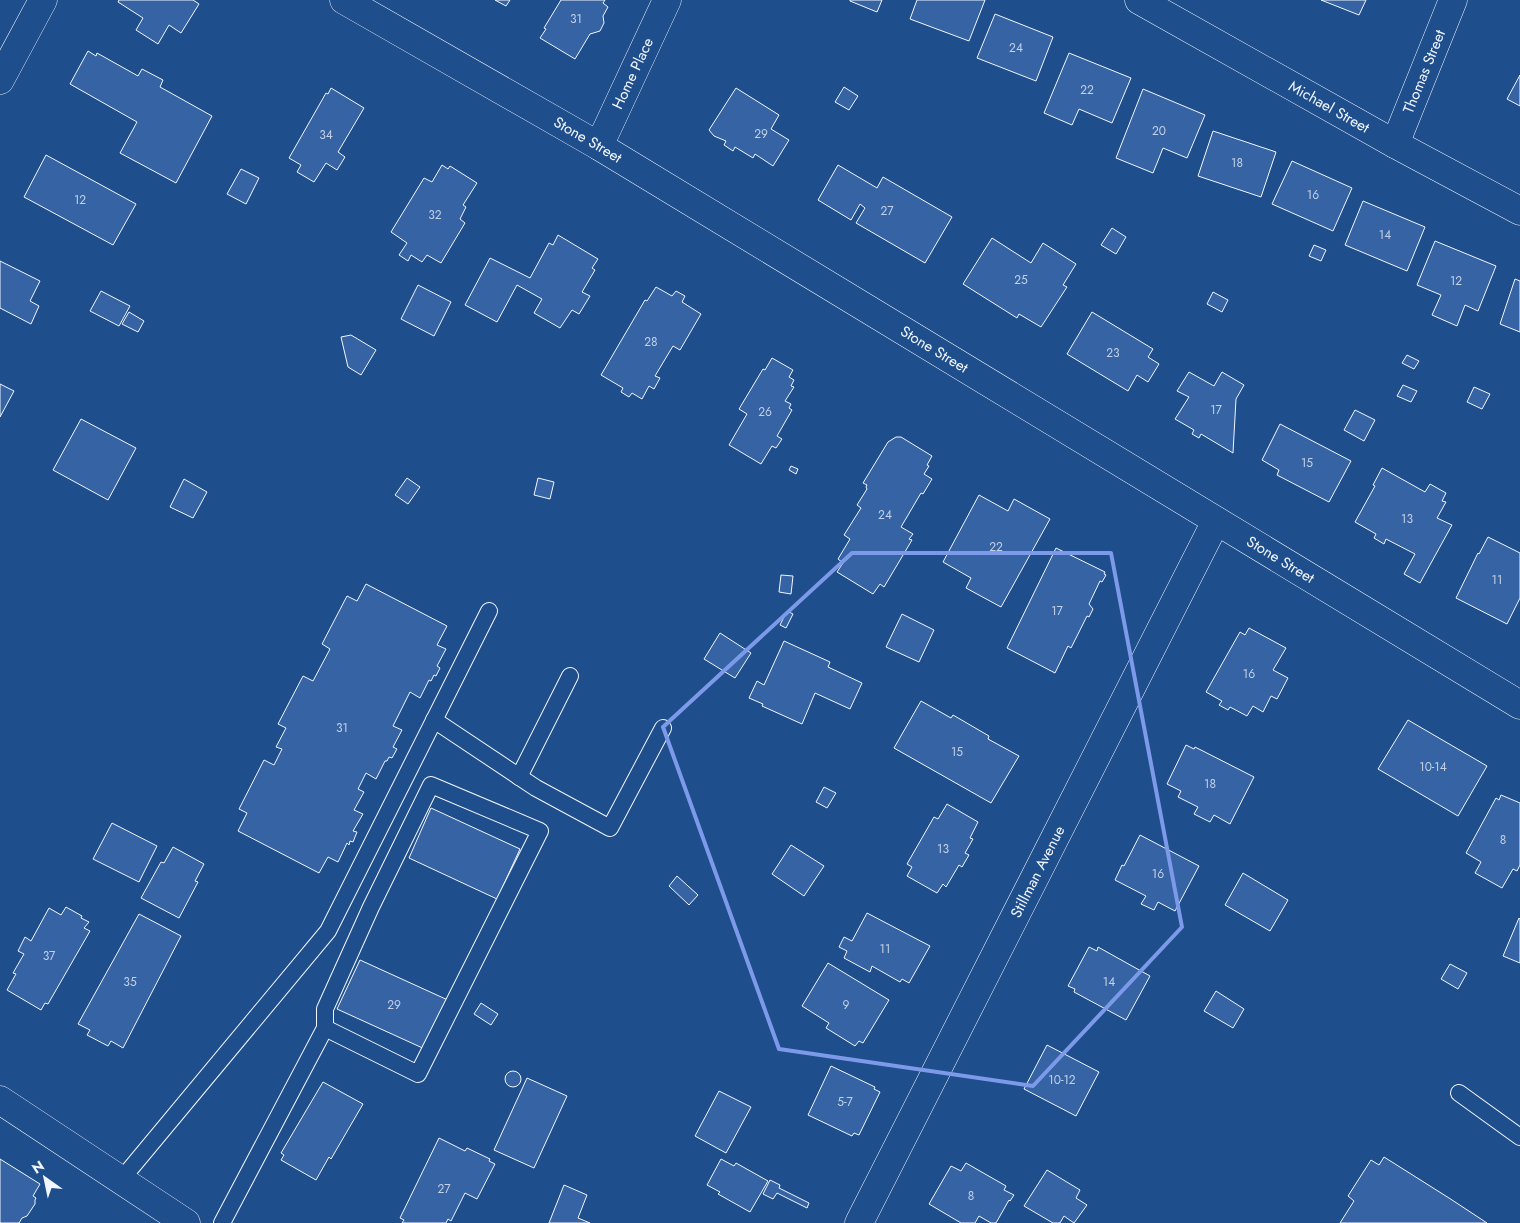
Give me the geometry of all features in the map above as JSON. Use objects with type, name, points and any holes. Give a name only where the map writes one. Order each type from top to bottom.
[{"type":"street","points":[[0,80],[43,0]]},
{"type":"street","name":"Stone Street","points":[[344,0],[599,146],[1520,705]]},
{"type":"street","name":"Home Place","points":[[599,146],[667,0]]},
{"type":"street","name":"Michael Street","points":[[1139,0],[1395,144],[1520,211]]},
{"type":"street","name":"Thomas Street","points":[[1395,144],[1453,0]]},
{"type":"street","name":"Stillman Avenue","points":[[859,1223],[1216,521]]},
{"type":"street","points":[[0,1100],[186,1223]]},
{"type":"lane","points":[[121,1180],[328,930],[489,610]]},
{"type":"lane","points":[[519,777],[570,676]]},
{"type":"lane","points":[[434,720],[536,788],[610,828],[663,728]]},
{"type":"lane","points":[[222,1223],[324,1028],[325,1009],[371,907],[431,785],[540,831],[418,1074],[324,1028]]},
{"type":"lane","points":[[1459,1093],[1520,1137]]},
{"type":"highlighted area","points":[[852,553],[1111,553],[1182,927],[1033,1086],[779,1049],[663,727]]},
{"type":"building","points":[[119,0],[193,0],[199,4],[181,33],[169,25],[158,44],[136,30],[143,18],[118,2]]},
{"type":"building","points":[[495,0],[510,0],[506,6]]},
{"type":"building","points":[[561,0],[605,0],[603,3],[608,7],[603,16],[604,23],[600,31],[590,34],[575,59],[540,38]]},
{"type":"building","points":[[850,0],[882,0],[877,12]]},
{"type":"building","points":[[917,0],[985,0],[969,41],[910,19]]},
{"type":"building","points":[[1321,0],[1366,0],[1359,15]]},
{"type":"building","points":[[995,14],[1053,37],[1036,81],[977,58]]},
{"type":"building","points":[[88,51],[96,56],[97,53],[138,76],[142,69],[163,80],[160,87],[212,116],[176,183],[120,153],[137,122],[70,84]]},
{"type":"building","points":[[1069,53],[1131,78],[1112,123],[1079,109],[1072,125],[1044,113]]},
{"type":"building","points":[[1520,75],[1520,106],[1507,99]]},
{"type":"building","points":[[844,87],[858,96],[849,110],[835,102]]},
{"type":"building","points":[[331,88],[364,108],[338,152],[345,157],[337,170],[326,163],[314,182],[297,172],[301,165],[289,158],[326,93],[328,94]]},
{"type":"building","points":[[736,88],[779,115],[771,129],[789,140],[773,166],[755,154],[753,158],[735,147],[733,151],[724,145],[726,141],[714,136],[709,130]]},
{"type":"building","points":[[1143,89],[1205,115],[1187,158],[1163,148],[1153,173],[1116,158]]},
{"type":"building","points":[[1213,131],[1276,152],[1261,197],[1198,176]]},
{"type":"building","points":[[46,155],[136,204],[113,245],[24,197]]},
{"type":"building","points":[[1292,161],[1352,188],[1333,231],[1272,204]]},
{"type":"building","points":[[442,165],[448,169],[450,166],[477,183],[463,205],[466,207],[460,219],[465,223],[441,263],[427,255],[422,262],[411,255],[408,261],[399,255],[407,243],[391,232],[424,178],[432,182]]},
{"type":"building","points":[[838,165],[877,188],[883,177],[952,217],[925,263],[856,223],[865,208],[860,204],[851,220],[818,200]]},
{"type":"building","points":[[241,169],[259,178],[246,204],[227,194]]},
{"type":"building","points":[[1363,201],[1425,227],[1407,271],[1345,245]]},
{"type":"building","points":[[1112,228],[1126,237],[1116,254],[1101,245]]},
{"type":"building","points":[[558,235],[598,259],[592,268],[595,270],[582,292],[590,296],[579,314],[572,310],[560,328],[534,313],[542,299],[517,285],[497,322],[465,305],[490,258],[530,278],[549,243],[553,245]]},
{"type":"building","points":[[992,238],[1031,263],[1043,243],[1076,264],[1063,285],[1067,287],[1041,327],[1019,314],[1017,318],[963,284]]},
{"type":"building","points":[[1435,241],[1496,266],[1478,311],[1465,305],[1457,326],[1432,315],[1441,295],[1417,285]]},
{"type":"building","points":[[1314,245],[1326,250],[1321,261],[1309,256]]},
{"type":"building","points":[[0,261],[40,281],[30,301],[39,306],[31,324],[0,308]]},
{"type":"building","points":[[1515,279],[1520,281],[1520,332],[1500,324]]},
{"type":"building","points":[[418,285],[451,302],[434,336],[401,319]]},
{"type":"building","points":[[656,287],[672,296],[676,291],[685,296],[682,302],[701,314],[680,350],[673,346],[655,376],[660,378],[654,389],[649,386],[642,399],[632,393],[629,397],[621,392],[623,388],[601,375],[645,300],[647,301]]},
{"type":"building","points":[[101,291],[130,306],[119,326],[90,311]]},
{"type":"building","points":[[1213,292],[1228,300],[1222,312],[1207,304]]},
{"type":"building","points":[[129,312],[144,321],[138,332],[122,324]]},
{"type":"building","points":[[1092,312],[1153,349],[1148,357],[1159,364],[1148,382],[1137,375],[1128,391],[1067,354]]},
{"type":"building","points":[[351,335],[376,350],[361,375],[348,367],[341,337]]},
{"type":"building","points":[[1407,355],[1419,361],[1414,369],[1402,363]]},
{"type":"building","points":[[772,358],[793,370],[789,377],[794,380],[791,386],[794,387],[785,401],[791,404],[789,408],[792,410],[777,436],[782,439],[776,448],[772,446],[761,464],[729,445],[747,414],[739,409],[763,369],[765,370]]},
{"type":"building","points":[[1189,372],[1214,386],[1222,372],[1244,385],[1236,399],[1233,453],[1201,434],[1199,438],[1192,434],[1194,430],[1175,419],[1189,397],[1177,391]]},
{"type":"building","points":[[0,384],[14,391],[0,417]]},
{"type":"building","points":[[1403,385],[1417,391],[1411,402],[1397,396]]},
{"type":"building","points":[[1474,387],[1490,394],[1482,409],[1467,402]]},
{"type":"building","points":[[1355,410],[1375,420],[1364,441],[1344,430]]},
{"type":"building","points":[[81,419],[136,448],[108,500],[53,470]]},
{"type":"building","points":[[1280,424],[1351,461],[1329,502],[1277,475],[1279,470],[1262,460]]},
{"type":"building","points":[[896,437],[901,437],[932,456],[924,474],[932,479],[923,494],[921,493],[901,527],[913,534],[909,539],[912,540],[884,587],[880,584],[873,594],[837,572],[843,563],[838,559],[850,539],[844,535],[861,508],[857,505],[867,489],[867,485],[863,483],[888,442]]},
{"type":"building","points":[[791,466],[798,469],[796,474],[789,470]]},
{"type":"building","points":[[1382,468],[1425,492],[1430,484],[1446,493],[1442,501],[1446,502],[1437,518],[1452,525],[1420,583],[1404,574],[1415,554],[1386,539],[1384,544],[1374,538],[1376,534],[1355,522],[1375,486],[1373,485]]},
{"type":"building","points":[[407,478],[420,487],[408,504],[395,495]]},
{"type":"building","points":[[538,478],[554,482],[550,499],[534,495]]},
{"type":"building","points":[[184,479],[207,492],[193,518],[170,507]]},
{"type":"building","points":[[979,495],[1008,511],[1014,499],[1050,519],[1001,607],[966,588],[971,578],[943,562]]},
{"type":"building","points":[[1488,537],[1520,553],[1520,598],[1507,624],[1456,598]]},
{"type":"building","points":[[1056,548],[1105,572],[1104,574],[1106,575],[1102,582],[1100,581],[1089,604],[1093,609],[1089,617],[1087,616],[1071,648],[1068,646],[1055,673],[1007,648]]},
{"type":"building","points":[[781,575],[793,576],[791,594],[779,592]]},
{"type":"building","points":[[366,584],[447,626],[437,645],[446,649],[437,666],[440,668],[436,676],[434,675],[431,681],[429,680],[420,698],[410,692],[393,726],[402,730],[393,747],[397,749],[392,758],[389,757],[385,761],[376,779],[366,773],[358,789],[364,792],[354,810],[363,814],[353,831],[357,832],[353,842],[350,841],[349,845],[347,843],[338,862],[328,857],[319,873],[238,831],[247,813],[239,809],[264,760],[274,765],[282,749],[276,747],[286,728],[278,724],[303,676],[313,681],[330,649],[322,644],[347,596],[357,601]]},
{"type":"building","points":[[787,611],[793,614],[786,628],[780,625]]},
{"type":"building","points":[[902,614],[934,630],[919,662],[886,647]]},
{"type":"building","points":[[1249,628],[1286,648],[1273,670],[1288,678],[1277,699],[1271,696],[1263,712],[1253,706],[1247,716],[1230,707],[1228,710],[1219,705],[1222,701],[1206,692],[1240,632],[1245,635]]},
{"type":"building","points":[[720,633],[751,653],[735,678],[704,659]]},
{"type":"building","points":[[784,641],[830,662],[828,667],[862,683],[850,709],[815,693],[802,724],[749,698],[757,681],[764,685]]},
{"type":"building","points":[[921,701],[951,718],[953,715],[989,736],[988,739],[1019,756],[991,803],[894,748]]},
{"type":"building","points":[[1408,720],[1487,766],[1458,816],[1378,769]]},
{"type":"building","points":[[1186,745],[1194,749],[1195,747],[1254,777],[1230,824],[1214,815],[1210,822],[1194,814],[1198,807],[1178,797],[1181,791],[1167,784]]},
{"type":"building","points":[[824,787],[836,793],[827,808],[816,802]]},
{"type":"building","points":[[1501,795],[1520,803],[1520,865],[1517,871],[1513,869],[1502,888],[1475,873],[1481,862],[1466,853],[1496,798],[1499,800]]},
{"type":"building","points":[[947,804],[978,822],[970,838],[973,839],[965,853],[969,855],[962,867],[959,865],[946,887],[943,884],[937,893],[907,876],[912,867],[907,864],[934,817],[938,819]]},
{"type":"building","points":[[431,808],[520,849],[497,899],[409,858]]},
{"type":"building","points":[[112,823],[157,846],[139,882],[93,859]]},
{"type":"building","points":[[1140,835],[1199,866],[1175,911],[1158,902],[1154,910],[1141,904],[1146,896],[1115,880]]},
{"type":"building","points":[[791,845],[824,866],[804,896],[772,874]]},
{"type":"building","points":[[173,847],[204,864],[195,881],[198,882],[179,918],[141,898],[161,862],[164,863]]},
{"type":"building","points":[[1243,873],[1288,900],[1270,931],[1225,905]]},
{"type":"building","points":[[677,876],[698,895],[689,905],[669,886]]},
{"type":"building","points":[[66,907],[89,922],[84,928],[90,931],[48,1004],[45,1003],[41,1010],[7,990],[16,974],[13,973],[24,954],[18,951],[25,937],[31,941],[49,908],[61,915]]},
{"type":"building","points":[[867,913],[930,946],[909,983],[902,979],[900,982],[872,966],[870,972],[844,958],[847,951],[839,947],[844,937],[852,941]]},
{"type":"building","points":[[139,914],[181,936],[123,1048],[111,1041],[108,1046],[87,1035],[90,1030],[78,1024]]},
{"type":"building","points":[[1520,919],[1520,963],[1503,956]]},
{"type":"building","points":[[1089,947],[1097,951],[1098,947],[1150,976],[1126,1020],[1074,992],[1075,989],[1068,986]]},
{"type":"building","points":[[360,960],[450,1001],[427,1050],[337,1009]]},
{"type":"building","points":[[828,963],[889,1000],[863,1043],[859,1041],[855,1046],[826,1028],[829,1023],[802,1006]]},
{"type":"building","points":[[1450,964],[1467,973],[1458,989],[1441,979]]},
{"type":"building","points":[[1216,991],[1244,1009],[1233,1028],[1204,1011]]},
{"type":"building","points":[[481,1003],[498,1014],[491,1025],[474,1014]]},
{"type":"building","points":[[1047,1045],[1099,1072],[1076,1116],[1024,1089]]},
{"type":"building","points":[[831,1066],[875,1087],[874,1089],[880,1092],[859,1135],[854,1133],[852,1136],[808,1115]]},
{"type":"building","points":[[513,1071],[521,1079],[513,1087],[505,1079]]},
{"type":"building","points":[[527,1078],[567,1096],[534,1168],[494,1150]]},
{"type":"building","points":[[323,1082],[363,1104],[331,1159],[329,1157],[316,1180],[281,1160],[284,1155],[281,1153]]},
{"type":"building","points":[[719,1091],[751,1107],[726,1153],[695,1136]]},
{"type":"building","points":[[439,1138],[465,1151],[467,1148],[490,1159],[489,1161],[495,1164],[477,1199],[465,1193],[451,1221],[448,1219],[446,1223],[402,1223],[404,1220],[400,1218]]},
{"type":"building","points":[[1384,1157],[1487,1223],[1340,1223],[1354,1201],[1348,1196],[1371,1160],[1379,1165]]},
{"type":"building","points":[[0,1159],[40,1184],[33,1196],[36,1198],[35,1204],[27,1216],[22,1218],[19,1223],[0,1223]]},
{"type":"building","points":[[721,1159],[734,1166],[736,1163],[768,1181],[750,1212],[718,1194],[720,1192],[707,1185]]},
{"type":"building","points":[[966,1163],[1006,1186],[1004,1190],[1014,1195],[1009,1200],[996,1223],[991,1223],[979,1216],[975,1223],[961,1223],[929,1204],[951,1166],[961,1171]]},
{"type":"building","points":[[1047,1170],[1080,1190],[1076,1198],[1087,1205],[1074,1223],[1064,1216],[1060,1223],[1053,1223],[1024,1206]]},
{"type":"building","points":[[770,1180],[780,1185],[779,1188],[809,1203],[807,1208],[777,1193],[773,1199],[763,1194]]},
{"type":"building","points":[[564,1185],[587,1195],[578,1218],[590,1223],[549,1223]]}]
